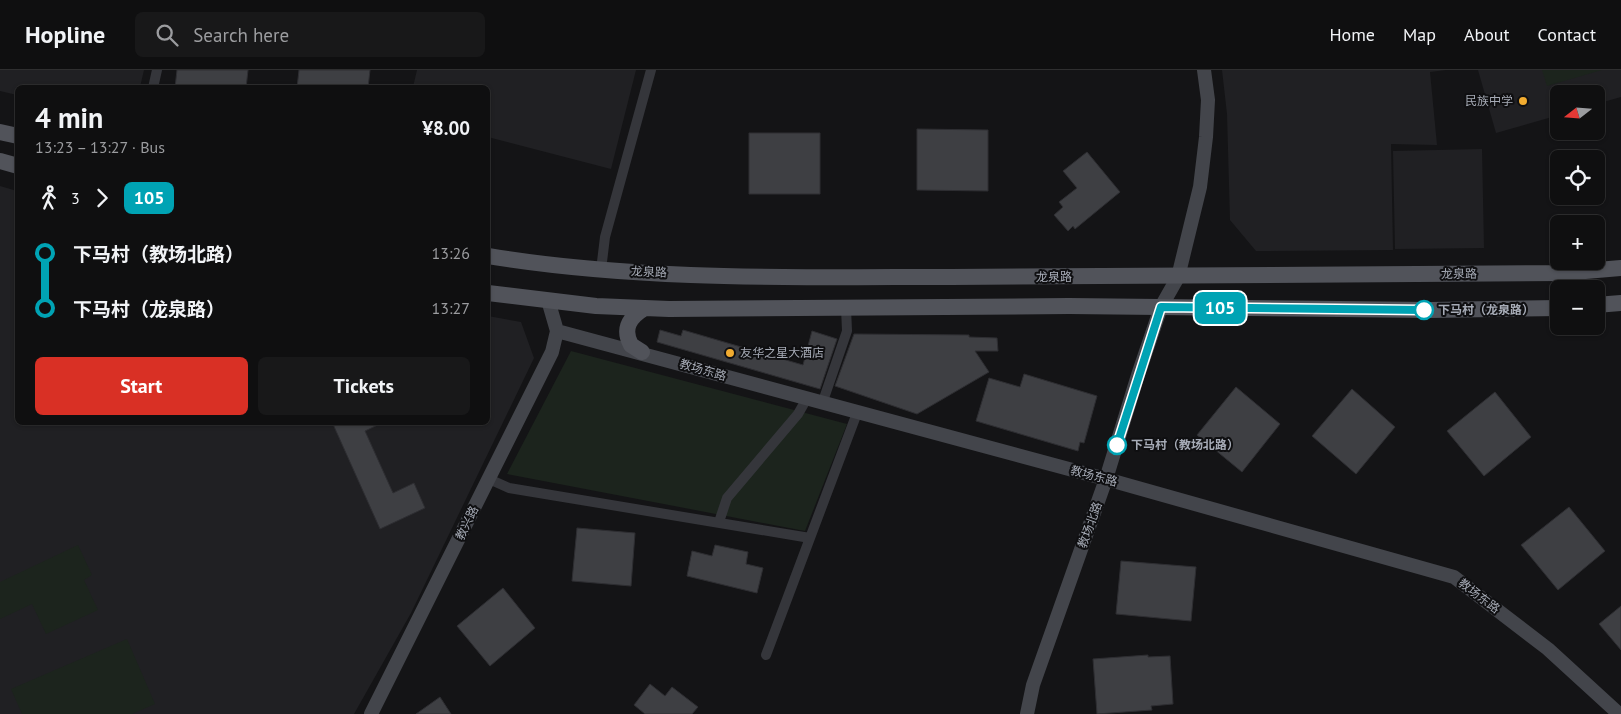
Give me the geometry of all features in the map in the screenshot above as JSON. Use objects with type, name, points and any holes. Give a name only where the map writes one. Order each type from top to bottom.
[{"type":"main road","points":[[0,132],[15,135]]},
{"type":"main road","points":[[0,161],[15,165]]},
{"type":"main road","name":"龙泉路","points":[[490,256],[601,270],[790,277],[1178,277],[1562,272],[1621,268]]},
{"type":"main road","points":[[490,293],[596,306],[645,308],[1161,307],[1430,310],[1550,308]]},
{"type":"main road","points":[[1605,304],[1621,303]]},
{"type":"main road","points":[[642,352],[631,345],[627,327],[632,317],[645,308]]},
{"type":"street","points":[[154,85],[157,70]]},
{"type":"street","points":[[601,270],[605,237],[651,70]]},
{"type":"street","name":"教场北路","points":[[1027,714],[1033,685],[1106,480],[1161,307],[1178,277],[1200,187],[1208,100],[1204,70]]},
{"type":"street","points":[[548,300],[557,331]]},
{"type":"street","points":[[822,404],[847,331],[846,308]]},
{"type":"street","name":"教场东路","points":[[557,331],[642,352],[806,400],[1106,480],[1454,577],[1548,649],[1619,714]]},
{"type":"street","name":"教兴路","points":[[371,714],[552,352],[557,331]]},
{"type":"street","points":[[719,522],[727,498],[798,414],[806,400]]},
{"type":"street","points":[[766,655],[857,413]]},
{"type":"street","points":[[489,479],[509,488],[810,538]]},
{"type":"shaded area","points":[[0,70],[144,70],[140,85],[15,85],[15,95],[0,91]]},
{"type":"shaded area","points":[[417,70],[636,70],[611,169],[490,138],[490,85],[413,85]]},
{"type":"shaded area","points":[[1222,70],[1446,70],[1430,72],[1437,145],[1391,144],[1393,250],[1256,251],[1230,220],[1227,114]]},
{"type":"shaded area","name":"民族中学","points":[[1478,70],[1621,70],[1621,97],[1605,101],[1605,85],[1550,85],[1550,118],[1496,133]]},
{"type":"shaded area","points":[[1542,70],[1602,70],[1550,85],[1547,86]]},
{"type":"shaded area","points":[[1482,149],[1484,248],[1395,249],[1393,151]]},
{"type":"shaded area","points":[[0,186],[15,190],[15,425],[490,425],[490,316],[521,322],[534,358],[411,613],[354,714],[0,714]]},
{"type":"shaded area","points":[[571,351],[847,424],[805,531],[507,474]]},
{"type":"shaded area","points":[[78,545],[92,575],[84,580],[98,610],[46,634],[32,604],[0,619],[0,582]]},
{"type":"shaded area","points":[[127,639],[155,704],[132,714],[22,714],[11,689]]},
{"type":"building","points":[[177,70],[248,70],[246,85],[175,85]]},
{"type":"building","points":[[299,70],[370,70],[368,85],[297,85]]},
{"type":"building","points":[[917,129],[988,130],[988,191],[917,190]]},
{"type":"building","points":[[749,133],[820,133],[820,194],[749,194]]},
{"type":"building","points":[[1087,152],[1120,192],[1075,229],[1073,226],[1068,231],[1054,215],[1063,207],[1059,202],[1077,188],[1063,171]]},
{"type":"building","name":"友华之星大酒店","points":[[660,330],[681,336],[683,330],[803,365],[812,331],[837,339],[820,389],[657,342]]},
{"type":"building","points":[[854,334],[969,335],[969,337],[997,338],[998,351],[975,351],[989,372],[917,414],[835,386]]},
{"type":"building","points":[[1024,374],[1097,396],[1084,443],[1080,442],[1078,451],[976,421],[989,378],[1020,387]]},
{"type":"building","points":[[1236,387],[1280,424],[1242,472],[1197,435]]},
{"type":"building","points":[[1352,389],[1395,427],[1356,474],[1312,436]]},
{"type":"building","points":[[1495,392],[1531,437],[1484,476],[1447,431]]},
{"type":"building","points":[[333,425],[378,425],[365,431],[393,493],[414,483],[425,508],[380,529]]},
{"type":"building","points":[[1569,507],[1605,551],[1558,590],[1521,545]]},
{"type":"building","points":[[577,528],[635,533],[631,586],[572,581]]},
{"type":"building","points":[[715,545],[748,552],[746,564],[763,568],[757,593],[687,576],[692,551],[712,556]]},
{"type":"building","points":[[1121,561],[1196,567],[1191,621],[1116,614]]},
{"type":"building","points":[[503,588],[535,628],[490,666],[457,626]]},
{"type":"building","points":[[1621,606],[1621,650],[1599,624]]},
{"type":"building","points":[[1148,655],[1148,657],[1170,656],[1173,704],[1151,706],[1152,710],[1097,714],[1093,659]]},
{"type":"building","points":[[650,684],[665,696],[672,687],[698,707],[692,714],[645,714],[634,705]]},
{"type":"building","points":[[440,697],[451,714],[416,714]]},
{"type":"bus line","name":"105","points":[[1117,445],[1161,307],[1424,310]]},
{"type":"place","name":"民族中学","points":[[1523,101]]},
{"type":"place","name":"下马村（龙泉路）","points":[[1424,310]]},
{"type":"place","name":"友华之星大酒店","points":[[730,353]]},
{"type":"place","name":"下马村（教场北路）","points":[[1117,445]]}]
